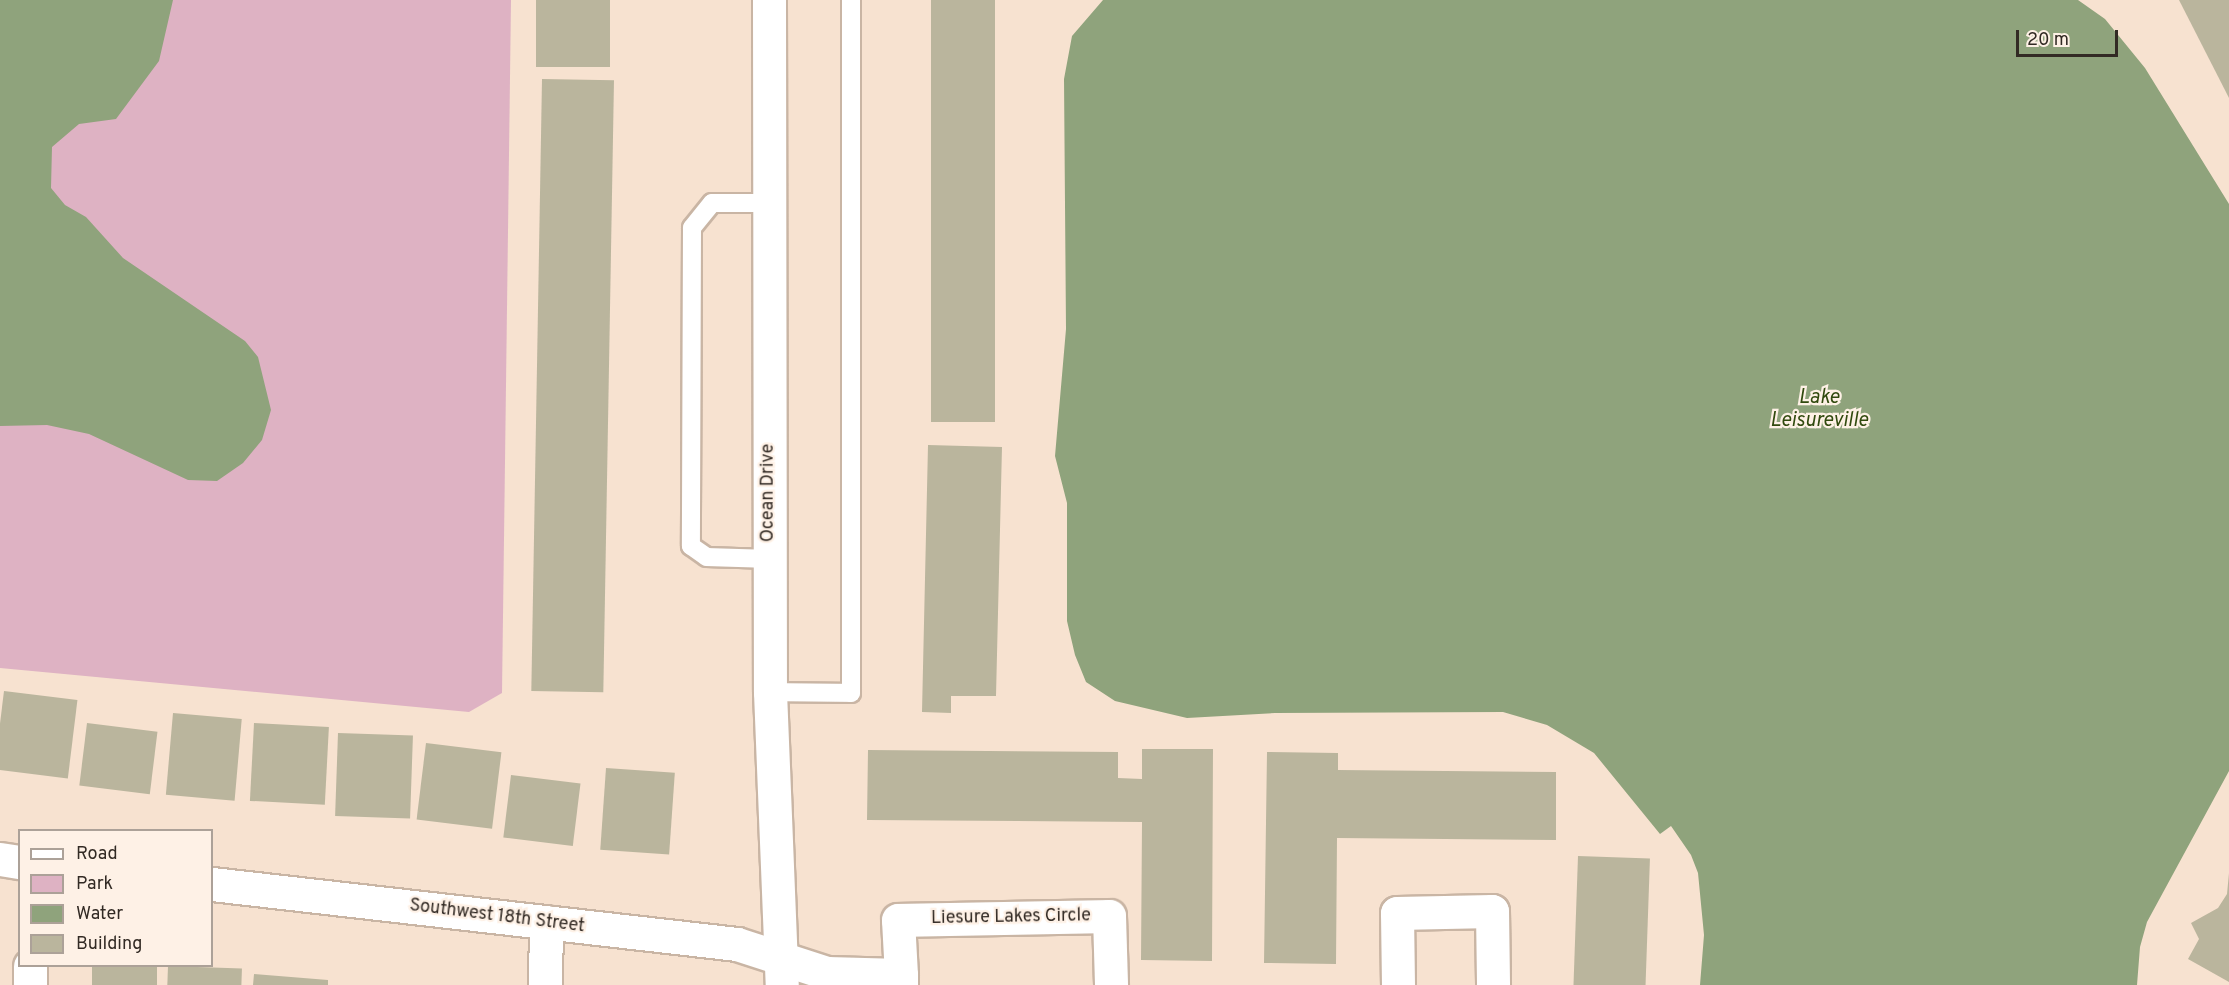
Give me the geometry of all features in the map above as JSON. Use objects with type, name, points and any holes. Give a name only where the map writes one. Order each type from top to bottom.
[{"type":"street","name":"Ocean Drive","points":[[768,0],[770,692],[781,972]]},
{"type":"street","points":[[0,859],[18,862]]},
{"type":"street","name":"Southwest 18th Street","points":[[213,884],[737,944],[781,972]]},
{"type":"street","points":[[1398,985],[1397,913],[1492,911],[1493,985]]},
{"type":"street","name":"Liesure Lakes Circle","points":[[781,972],[827,973],[901,980],[898,920],[1109,916],[1111,985]]},
{"type":"street","points":[[545,985],[546,922]]},
{"type":"street","points":[[30,967],[30,985]]},
{"type":"lane","points":[[770,692],[851,693],[851,0]]},
{"type":"lane","points":[[768,203],[712,203],[692,228],[691,546],[707,557],[770,559]]},
{"type":"green space","points":[[0,0],[511,0],[502,693],[469,712],[0,668]]},
{"type":"water","points":[[0,0],[173,0],[159,61],[116,119],[79,124],[52,147],[51,188],[65,205],[86,217],[123,258],[245,341],[258,357],[271,410],[262,440],[243,463],[217,481],[188,480],[89,434],[47,425],[0,426]]},
{"type":"water","name":"Lake Leisureville","points":[[1103,0],[2078,0],[2105,19],[2145,68],[2229,204],[2229,771],[2147,922],[2140,947],[2137,985],[1700,985],[1704,935],[1698,873],[1691,855],[1671,826],[1660,834],[1594,753],[1547,725],[1503,712],[1275,713],[1187,718],[1115,701],[1086,682],[1075,655],[1067,621],[1067,503],[1055,456],[1066,329],[1064,79],[1072,36]]},
{"type":"building","points":[[536,0],[610,0],[610,67],[536,67]]},
{"type":"building","points":[[931,0],[995,0],[995,422],[931,422]]},
{"type":"building","points":[[2179,0],[2229,0],[2229,98]]},
{"type":"building","points":[[542,79],[614,80],[603,692],[531,691]]},
{"type":"building","points":[[928,445],[1002,447],[996,696],[951,696],[951,713],[922,712]]},
{"type":"building","points":[[4,691],[77,700],[68,778],[0,770],[0,724]]},
{"type":"building","points":[[173,713],[242,719],[235,801],[166,795]]},
{"type":"building","points":[[87,723],[157,732],[150,794],[79,786]]},
{"type":"building","points":[[254,723],[329,727],[325,805],[250,801]]},
{"type":"building","points":[[338,733],[413,736],[410,819],[335,816]]},
{"type":"building","points":[[426,743],[501,752],[492,829],[417,819]]},
{"type":"building","points":[[1142,749],[1213,749],[1212,961],[1141,960],[1142,822],[867,820],[868,750],[1118,752],[1118,778],[1142,779]]},
{"type":"building","points":[[1267,752],[1338,753],[1338,770],[1556,772],[1556,840],[1337,838],[1336,964],[1264,963]]},
{"type":"building","points":[[606,768],[675,773],[669,855],[600,850]]},
{"type":"building","points":[[511,775],[580,784],[573,846],[503,838]]},
{"type":"building","points":[[1578,856],[1650,859],[1646,985],[1573,985]]},
{"type":"building","points":[[2229,873],[2229,982],[2188,959],[2199,939],[2191,923],[2218,908],[2227,894]]},
{"type":"building","points":[[92,967],[157,967],[157,985],[92,985]]},
{"type":"building","points":[[168,967],[242,969],[241,985],[167,985]]},
{"type":"building","points":[[254,974],[328,980],[328,985],[253,985]]}]
